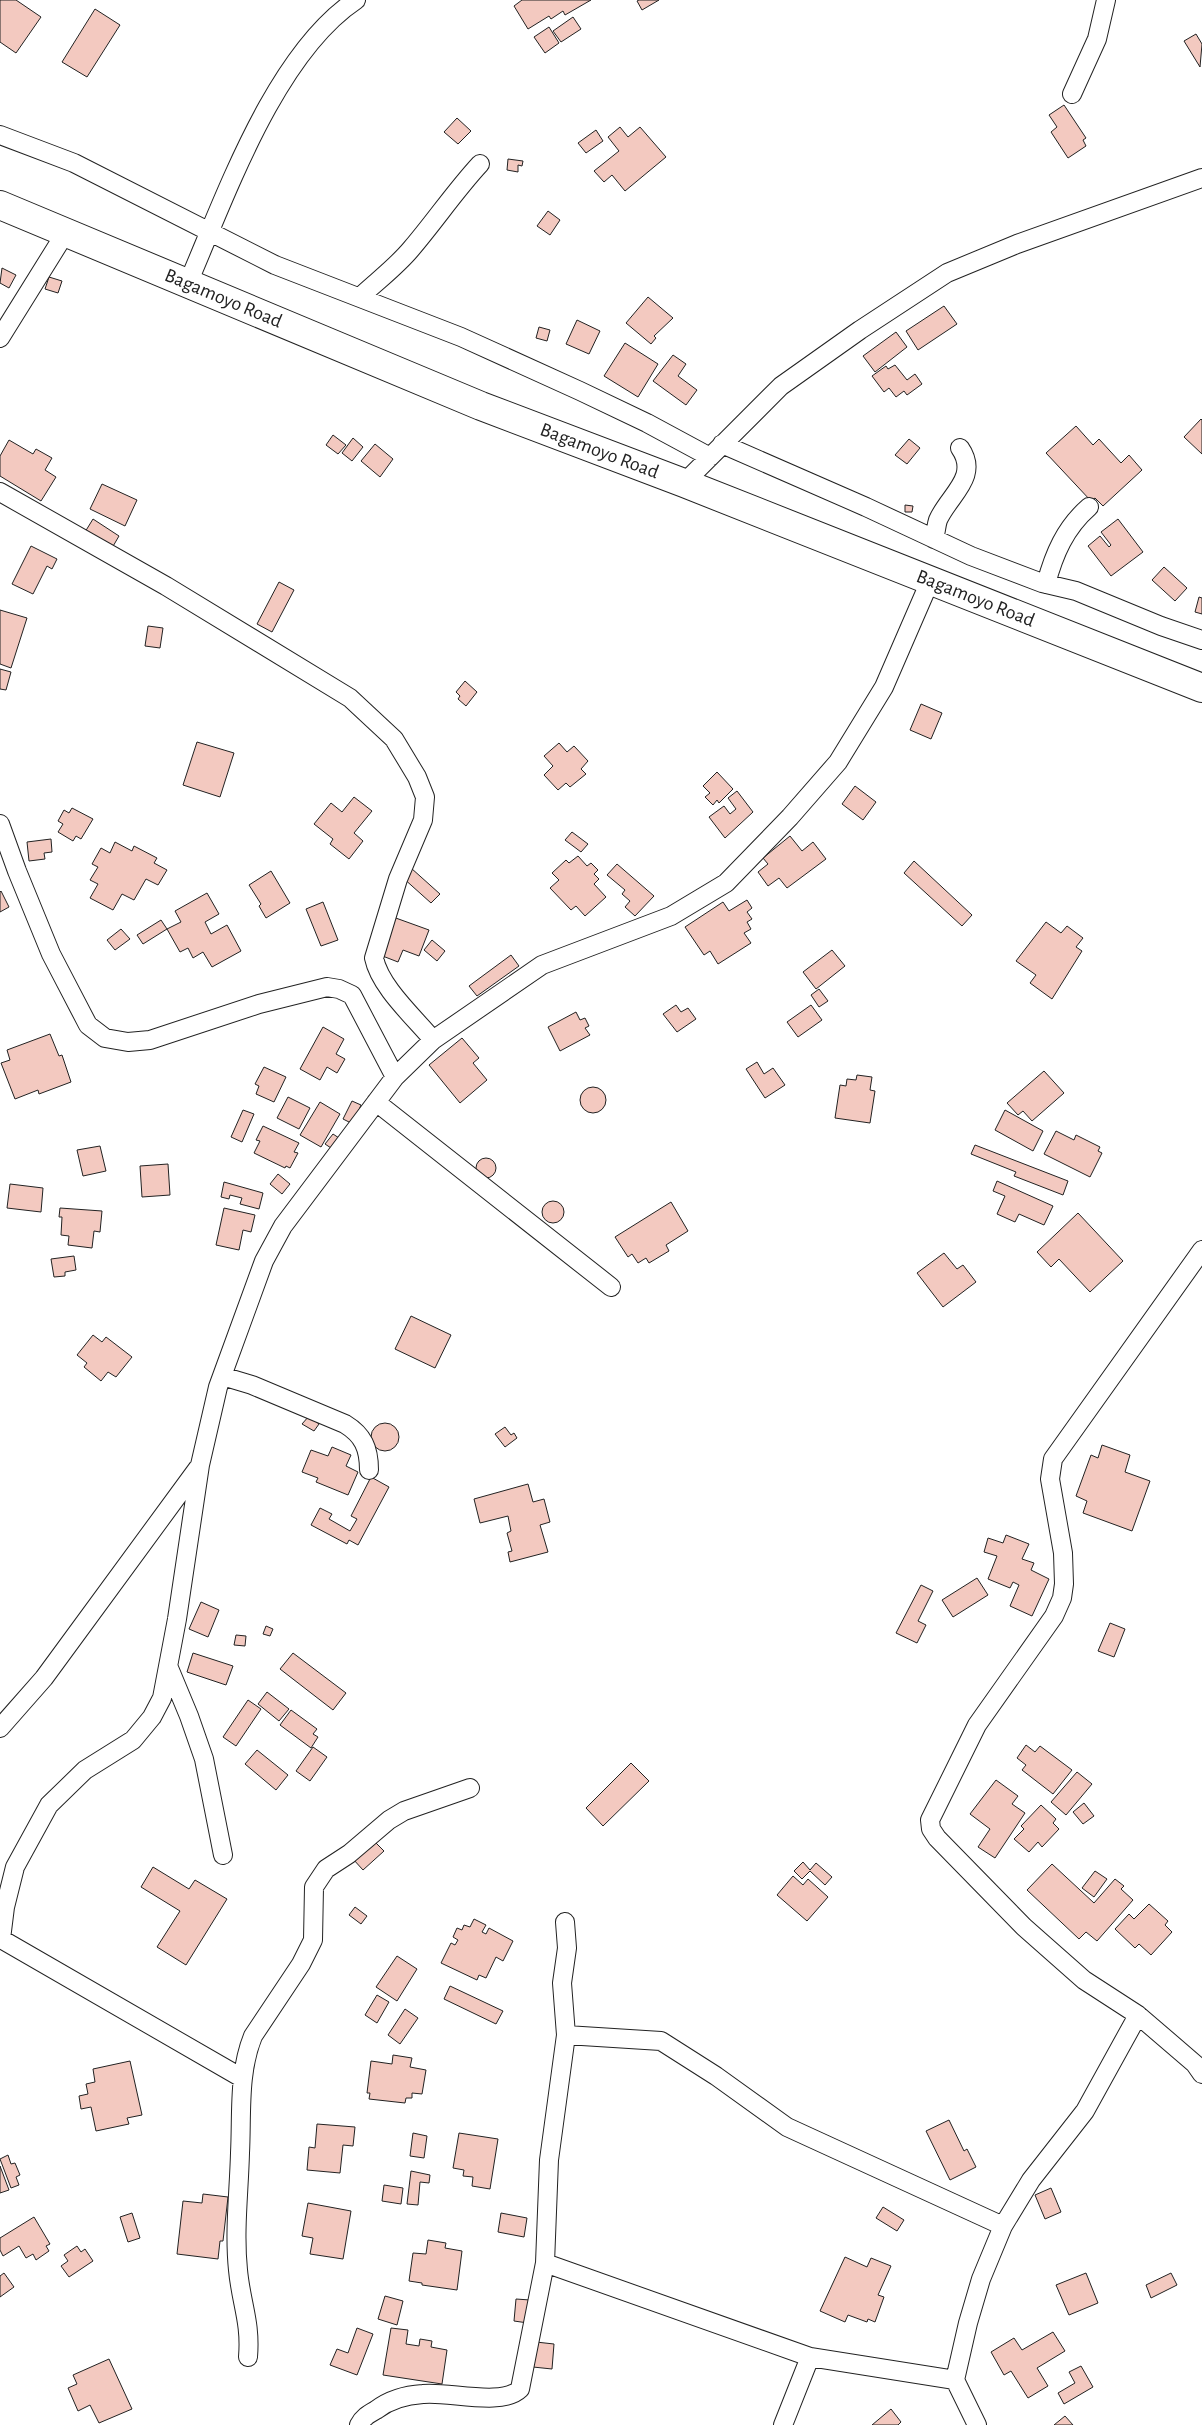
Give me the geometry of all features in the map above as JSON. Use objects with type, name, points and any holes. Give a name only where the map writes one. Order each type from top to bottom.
[{"type":"highway","name":"Bagamoyo Road","points":[[0,205],[481,406],[684,483],[1202,688]]},
{"type":"street","points":[[188,283],[256,126],[301,55],[341,10],[356,0]]},
{"type":"street","points":[[1072,94],[1097,40],[1106,0]]},
{"type":"street","points":[[0,135],[74,164],[275,265],[461,337],[647,423],[934,539],[971,556],[1046,584],[1076,591],[1161,626],[1202,640]]},
{"type":"street","points":[[360,297],[410,251],[461,184],[480,164]]},
{"type":"street","points":[[684,483],[781,386],[860,330],[947,274],[1018,244],[1202,178]]},
{"type":"street","points":[[0,338],[66,232]]},
{"type":"street","points":[[934,539],[938,520],[963,481],[967,469],[968,459],[960,448]]},
{"type":"street","points":[[0,492],[166,586],[350,698],[394,739],[417,777],[426,797],[423,820],[398,879],[375,949],[374,958],[384,983],[433,1040]]},
{"type":"street","points":[[1046,584],[1055,554],[1070,526],[1089,507]]},
{"type":"street","points":[[242,2078],[1,1939],[3,1908],[15,1867],[49,1805],[85,1770],[133,1740],[152,1717],[162,1698],[169,1668],[200,1465],[222,1376],[264,1261],[283,1226],[395,1077],[433,1040],[542,965],[671,916],[726,883],[790,817],[838,762],[884,687],[930,581]]},
{"type":"street","points":[[0,824],[51,954],[88,1025],[105,1038],[128,1042],[150,1040],[259,1004],[327,987],[339,989],[352,995],[395,1077]]},
{"type":"street","points":[[376,1102],[611,1287]]},
{"type":"street","points":[[1200,2068],[1138,2015],[1084,1980],[1024,1927],[937,1838],[931,1829],[930,1820],[977,1725],[1054,1616],[1062,1598],[1063,1553],[1050,1479],[1053,1459],[1202,1250]]},
{"type":"street","points":[[222,1376],[252,1385],[345,1424],[357,1431],[367,1449],[369,1470]]},
{"type":"street","points":[[0,1728],[44,1678],[200,1465]]},
{"type":"street","points":[[169,1668],[204,1759],[223,1855]]},
{"type":"street","points":[[248,2357],[250,2335],[238,2272],[236,2208],[240,2155],[242,2078],[253,2036],[301,1964],[313,1940],[314,1887],[326,1869],[349,1854],[396,1816],[470,1788]]},
{"type":"street","points":[[359,2425],[362,2419],[382,2405],[403,2397],[424,2393],[506,2397],[520,2389],[546,2263],[550,2160],[566,2035],[562,1983],[567,1948],[565,1922]]},
{"type":"street","points":[[977,2425],[956,2380],[968,2323],[981,2279],[1003,2226],[1031,2180],[1085,2111],[1138,2015]]},
{"type":"street","points":[[566,2035],[661,2041],[716,2076],[787,2127],[1003,2226]]},
{"type":"street","points":[[546,2263],[810,2357],[956,2380]]},
{"type":"street","points":[[783,2425],[810,2357]]},
{"type":"building","points":[[0,0],[16,0],[41,17],[16,53],[0,42]]},
{"type":"building","points":[[522,0],[591,0],[565,15],[563,11],[551,19],[549,16],[528,29],[514,6]]},
{"type":"building","points":[[659,0],[642,10],[637,1]]},
{"type":"building","points":[[95,9],[120,25],[87,77],[62,62]]},
{"type":"building","points":[[573,17],[581,29],[561,42],[553,31]]},
{"type":"building","points":[[549,27],[559,43],[545,53],[534,37]]},
{"type":"building","points":[[1196,34],[1202,44],[1200,67],[1184,41]]},
{"type":"building","points":[[1064,105],[1086,138],[1083,140],[1086,146],[1068,158],[1051,132],[1057,127],[1049,115]]},
{"type":"building","points":[[457,118],[471,131],[458,144],[444,132]]},
{"type":"building","points":[[620,127],[628,137],[640,127],[666,157],[625,191],[612,175],[604,182],[594,171],[619,151],[608,137]]},
{"type":"building","points":[[596,130],[603,141],[586,153],[578,143]]},
{"type":"building","points":[[508,159],[523,161],[522,166],[518,165],[518,172],[507,170]]},
{"type":"building","points":[[548,211],[560,220],[550,235],[537,226]]},
{"type":"building","points":[[2,268],[16,275],[9,288],[0,283]]},
{"type":"building","points":[[49,277],[62,281],[58,293],[45,289]]},
{"type":"building","points":[[648,297],[673,318],[654,336],[656,338],[651,344],[626,323]]},
{"type":"building","points":[[944,306],[957,324],[918,350],[906,331]]},
{"type":"building","points":[[577,320],[600,331],[589,354],[566,344]]},
{"type":"building","points":[[539,327],[550,330],[547,341],[536,338]]},
{"type":"building","points":[[896,332],[907,347],[875,372],[863,356]]},
{"type":"building","points":[[625,343],[658,364],[638,397],[604,376]]},
{"type":"building","points":[[673,355],[686,364],[678,376],[697,390],[686,405],[653,381]]},
{"type":"building","points":[[895,365],[907,380],[915,374],[922,384],[907,395],[904,391],[896,397],[889,388],[884,392],[872,376],[886,366],[888,369]]},
{"type":"building","points":[[1202,420],[1202,454],[1184,437]]},
{"type":"building","points":[[1076,426],[1093,445],[1099,439],[1121,463],[1129,455],[1142,470],[1103,506],[1095,498],[1091,501],[1046,453]]},
{"type":"building","points":[[333,435],[346,445],[338,454],[326,445]]},
{"type":"building","points":[[353,438],[363,447],[352,461],[342,453]]},
{"type":"building","points":[[909,439],[920,448],[907,464],[895,455]]},
{"type":"building","points":[[9,440],[33,454],[36,449],[52,458],[45,470],[56,477],[41,501],[0,476],[0,456]]},
{"type":"building","points":[[375,444],[393,459],[380,477],[361,461]]},
{"type":"building","points":[[102,484],[137,500],[125,526],[90,509]]},
{"type":"building","points":[[905,505],[913,506],[912,512],[905,512]]},
{"type":"building","points":[[93,519],[119,536],[112,548],[85,532]]},
{"type":"building","points":[[1118,519],[1143,552],[1111,576],[1088,546],[1100,536],[1109,547],[1111,545],[1101,532]]},
{"type":"building","points":[[31,546],[57,559],[52,569],[47,566],[33,594],[12,584]]},
{"type":"building","points":[[1164,567],[1187,588],[1175,601],[1152,580]]},
{"type":"building","points":[[279,582],[294,590],[272,632],[257,624]]},
{"type":"building","points":[[1199,597],[1202,598],[1202,614],[1195,612]]},
{"type":"building","points":[[0,610],[27,618],[11,668],[0,664]]},
{"type":"building","points":[[148,626],[163,628],[160,648],[145,646]]},
{"type":"building","points":[[0,669],[11,672],[6,690],[0,689]]},
{"type":"building","points":[[465,681],[477,692],[466,706],[458,699],[460,696],[456,692]]},
{"type":"building","points":[[921,704],[942,713],[931,739],[910,730]]},
{"type":"building","points":[[197,742],[234,753],[220,797],[183,785]]},
{"type":"building","points":[[559,743],[567,752],[574,746],[588,761],[581,769],[586,774],[570,787],[566,783],[558,790],[544,775],[553,766],[544,756]]},
{"type":"building","points":[[717,772],[733,789],[719,803],[717,800],[713,805],[705,797],[710,793],[703,786]]},
{"type":"building","points":[[855,786],[876,802],[863,820],[842,804]]},
{"type":"building","points":[[737,791],[753,812],[725,838],[709,817],[724,806],[730,814],[736,809],[728,798]]},
{"type":"building","points":[[354,797],[372,811],[354,833],[363,841],[349,859],[330,844],[333,839],[314,824],[331,803],[342,812]]},
{"type":"building","points":[[72,808],[93,819],[81,839],[76,836],[73,841],[58,832],[63,824],[58,821],[64,810],[69,813]]},
{"type":"building","points":[[572,832],[588,844],[581,852],[565,840]]},
{"type":"building","points":[[790,836],[802,851],[813,842],[826,859],[787,888],[779,878],[768,886],[758,872],[768,864],[763,858]]},
{"type":"building","points":[[51,839],[52,852],[44,853],[45,859],[29,861],[27,842]]},
{"type":"building","points":[[115,842],[132,851],[134,846],[157,858],[154,863],[167,870],[158,885],[146,879],[134,900],[122,894],[113,910],[90,898],[98,884],[90,880],[98,867],[92,864],[101,848],[110,853]]},
{"type":"building","points":[[578,856],[587,866],[591,863],[598,870],[594,874],[599,879],[594,884],[606,897],[585,916],[576,906],[571,910],[550,888],[559,880],[552,873],[566,860],[569,863]]},
{"type":"building","points":[[914,861],[972,915],[962,926],[904,873]]},
{"type":"building","points":[[617,864],[654,896],[635,916],[625,907],[630,901],[622,894],[625,890],[607,875]]},
{"type":"building","points":[[411,868],[440,894],[431,903],[402,877]]},
{"type":"building","points":[[271,871],[290,903],[266,918],[259,906],[261,904],[249,885]]},
{"type":"building","points":[[0,892],[9,907],[0,912]]},
{"type":"building","points":[[207,893],[219,914],[205,922],[211,934],[227,925],[241,951],[212,967],[203,952],[193,958],[188,948],[180,952],[167,929],[181,922],[175,911]]},
{"type":"building","points":[[747,900],[752,908],[747,912],[752,919],[747,922],[751,929],[744,933],[751,943],[718,964],[710,951],[704,955],[685,927],[723,902],[729,911]]},
{"type":"building","points":[[323,902],[338,940],[321,946],[306,909]]},
{"type":"building","points":[[393,917],[429,930],[419,956],[403,950],[398,962],[380,955]]},
{"type":"building","points":[[161,920],[167,929],[143,944],[137,935]]},
{"type":"building","points":[[1046,922],[1061,933],[1067,926],[1083,938],[1076,947],[1082,951],[1052,999],[1030,983],[1036,975],[1016,961]]},
{"type":"building","points":[[121,929],[130,939],[115,950],[107,940]]},
{"type":"building","points":[[432,940],[445,951],[437,961],[424,950]]},
{"type":"building","points":[[832,950],[845,966],[816,989],[803,972]]},
{"type":"building","points":[[511,955],[519,966],[477,996],[469,986]]},
{"type":"building","points":[[819,989],[828,1001],[819,1007],[811,995]]},
{"type":"building","points":[[676,1005],[681,1012],[688,1008],[696,1019],[677,1032],[663,1014]]},
{"type":"building","points":[[811,1005],[822,1020],[798,1037],[787,1022]]},
{"type":"building","points":[[576,1012],[580,1020],[585,1018],[589,1026],[585,1028],[590,1035],[560,1051],[548,1027]]},
{"type":"building","points":[[323,1027],[344,1039],[336,1054],[345,1059],[337,1073],[327,1067],[320,1080],[300,1069]]},
{"type":"building","points":[[50,1034],[59,1056],[62,1055],[71,1082],[39,1094],[38,1090],[15,1099],[1,1063],[10,1060],[7,1050]]},
{"type":"building","points":[[462,1038],[479,1058],[473,1063],[487,1080],[460,1103],[429,1065]]},
{"type":"building","points":[[757,1062],[764,1074],[773,1068],[785,1085],[765,1098],[746,1069]]},
{"type":"building","points":[[264,1067],[286,1077],[274,1102],[256,1094],[259,1086],[255,1084]]},
{"type":"building","points":[[1044,1071],[1064,1093],[1032,1121],[1023,1111],[1018,1115],[1007,1103]]},
{"type":"building","points":[[857,1075],[872,1077],[870,1090],[875,1091],[870,1123],[835,1118],[840,1085],[846,1086],[847,1079],[856,1080]]},
{"type":"building","points":[[593,1087],[602,1091],[606,1100],[602,1109],[593,1113],[584,1109],[580,1100],[584,1091]]},
{"type":"building","points":[[288,1097],[310,1108],[299,1129],[277,1118]]},
{"type":"building","points":[[352,1101],[361,1105],[353,1124],[343,1119]]},
{"type":"building","points":[[320,1102],[340,1114],[321,1147],[300,1135]]},
{"type":"building","points":[[243,1110],[254,1114],[242,1142],[231,1137]]},
{"type":"building","points":[[1005,1110],[1043,1131],[1033,1151],[995,1130]]},
{"type":"building","points":[[263,1126],[299,1143],[294,1152],[298,1153],[290,1168],[286,1166],[285,1168],[254,1153],[260,1141],[256,1140]]},
{"type":"building","points":[[1056,1131],[1074,1140],[1076,1135],[1100,1147],[1098,1151],[1102,1153],[1090,1177],[1044,1154]]},
{"type":"building","points":[[333,1134],[339,1138],[331,1148],[325,1144]]},
{"type":"building","points":[[975,1145],[1068,1181],[1063,1195],[1014,1176],[1016,1172],[971,1154]]},
{"type":"building","points":[[100,1146],[106,1171],[83,1176],[77,1150]]},
{"type":"building","points":[[486,1158],[493,1161],[496,1168],[493,1175],[486,1178],[479,1175],[476,1168],[479,1161]]},
{"type":"building","points":[[168,1164],[170,1195],[142,1197],[140,1166]]},
{"type":"building","points":[[278,1174],[290,1184],[282,1194],[270,1184]]},
{"type":"building","points":[[997,1181],[1053,1206],[1044,1225],[1019,1214],[1015,1222],[997,1214],[1005,1196],[993,1191]]},
{"type":"building","points":[[224,1182],[263,1193],[259,1209],[240,1204],[242,1198],[230,1195],[229,1199],[221,1197]]},
{"type":"building","points":[[10,1184],[43,1188],[41,1212],[7,1208]]},
{"type":"building","points":[[553,1201],[561,1204],[564,1212],[561,1220],[553,1223],[545,1220],[542,1212],[545,1204]]},
{"type":"building","points":[[671,1202],[688,1231],[666,1245],[669,1251],[649,1263],[646,1258],[638,1263],[632,1254],[628,1257],[615,1237]]},
{"type":"building","points":[[60,1208],[102,1211],[100,1232],[94,1231],[92,1248],[68,1245],[69,1236],[61,1235],[62,1217],[59,1217]]},
{"type":"building","points":[[224,1208],[255,1215],[251,1232],[243,1230],[239,1250],[216,1245]]},
{"type":"building","points":[[1078,1213],[1123,1261],[1090,1292],[1059,1259],[1051,1267],[1037,1252]]},
{"type":"building","points":[[944,1253],[957,1269],[963,1265],[976,1282],[943,1307],[917,1273]]},
{"type":"building","points":[[74,1256],[76,1270],[65,1272],[65,1276],[54,1277],[51,1259]]},
{"type":"building","points":[[411,1316],[451,1335],[435,1368],[395,1349]]},
{"type":"building","points":[[93,1335],[102,1342],[106,1337],[132,1357],[116,1377],[108,1372],[101,1381],[84,1367],[87,1363],[77,1355]]},
{"type":"building","points":[[309,1416],[319,1424],[314,1431],[302,1424]]},
{"type":"building","points":[[385,1423],[395,1427],[399,1437],[395,1447],[385,1451],[375,1447],[371,1437],[375,1427]]},
{"type":"building","points":[[505,1427],[511,1435],[514,1433],[517,1438],[505,1447],[495,1434]]},
{"type":"building","points":[[1102,1445],[1130,1455],[1125,1472],[1150,1481],[1132,1531],[1083,1513],[1087,1501],[1076,1496],[1091,1455],[1098,1458]]},
{"type":"building","points":[[332,1447],[351,1455],[346,1466],[358,1472],[348,1495],[316,1482],[318,1478],[302,1472],[311,1450],[328,1456]]},
{"type":"building","points":[[371,1477],[389,1487],[358,1545],[349,1540],[347,1544],[311,1525],[320,1508],[332,1514],[329,1519],[350,1531],[357,1519],[351,1516]]},
{"type":"building","points":[[528,1484],[533,1502],[544,1499],[550,1522],[540,1525],[548,1552],[510,1562],[508,1552],[512,1551],[507,1533],[511,1531],[508,1516],[480,1523],[474,1499]]},
{"type":"building","points":[[1006,1535],[1029,1544],[1022,1559],[1034,1563],[1031,1570],[1049,1579],[1032,1616],[1010,1606],[1019,1585],[1013,1582],[1010,1588],[988,1579],[997,1556],[984,1552],[988,1538],[1003,1543]]},
{"type":"building","points":[[977,1578],[988,1595],[953,1617],[942,1600]]},
{"type":"building","points":[[921,1585],[933,1591],[918,1621],[926,1625],[917,1643],[896,1633]]},
{"type":"building","points":[[201,1602],[219,1610],[208,1637],[189,1629]]},
{"type":"building","points":[[1110,1623],[1125,1629],[1114,1657],[1098,1651]]},
{"type":"building","points":[[266,1626],[273,1629],[270,1636],[263,1634]]},
{"type":"building","points":[[236,1635],[246,1636],[245,1646],[234,1645]]},
{"type":"building","points":[[193,1653],[233,1666],[226,1685],[187,1672]]},
{"type":"building","points":[[293,1653],[346,1693],[333,1710],[280,1669]]},
{"type":"building","points":[[267,1692],[289,1709],[279,1721],[258,1704]]},
{"type":"building","points":[[248,1700],[261,1709],[236,1746],[223,1737]]},
{"type":"building","points":[[291,1710],[317,1729],[313,1734],[318,1737],[311,1748],[280,1725]]},
{"type":"building","points":[[1026,1745],[1035,1752],[1040,1746],[1072,1770],[1053,1794],[1022,1770],[1026,1765],[1017,1758]]},
{"type":"building","points":[[313,1747],[327,1757],[310,1781],[296,1771]]},
{"type":"building","points":[[257,1750],[288,1775],[276,1790],[245,1764]]},
{"type":"building","points":[[631,1763],[649,1781],[603,1826],[586,1808]]},
{"type":"building","points":[[1077,1772],[1092,1784],[1066,1815],[1051,1802]]},
{"type":"building","points":[[996,1780],[1018,1796],[1012,1804],[1025,1813],[995,1858],[978,1847],[990,1829],[970,1814]]},
{"type":"building","points":[[1084,1803],[1094,1816],[1083,1824],[1073,1812]]},
{"type":"building","points":[[1041,1805],[1056,1819],[1053,1823],[1059,1829],[1042,1847],[1038,1842],[1029,1852],[1014,1839],[1024,1829],[1021,1826]]},
{"type":"building","points":[[374,1841],[384,1851],[363,1870],[353,1859]]},
{"type":"building","points":[[803,1862],[810,1870],[816,1863],[832,1877],[825,1885],[810,1871],[802,1879],[794,1871]]},
{"type":"building","points":[[1052,1864],[1094,1903],[1115,1879],[1124,1886],[1121,1889],[1133,1900],[1097,1941],[1086,1932],[1079,1939],[1027,1890]]},
{"type":"building","points":[[153,1867],[189,1889],[195,1880],[227,1899],[186,1965],[157,1947],[180,1911],[141,1887]]},
{"type":"building","points":[[1095,1871],[1107,1879],[1094,1897],[1082,1888]]},
{"type":"building","points":[[793,1876],[803,1885],[808,1879],[828,1897],[807,1921],[777,1895]]},
{"type":"building","points":[[1149,1904],[1168,1921],[1165,1925],[1172,1932],[1151,1955],[1139,1944],[1135,1948],[1115,1929],[1129,1914],[1134,1919]]},
{"type":"building","points":[[355,1907],[367,1916],[361,1924],[349,1915]]},
{"type":"building","points":[[474,1919],[486,1925],[482,1932],[486,1934],[489,1928],[513,1941],[503,1961],[496,1957],[486,1978],[479,1975],[477,1980],[441,1963],[451,1943],[455,1945],[458,1940],[453,1937],[457,1928],[462,1930],[464,1925],[470,1927]]},
{"type":"building","points":[[397,1956],[417,1969],[397,2001],[376,1987]]},
{"type":"building","points":[[450,1986],[503,2011],[496,2024],[444,1999]]},
{"type":"building","points":[[377,1995],[389,2002],[377,2023],[365,2015]]},
{"type":"building","points":[[405,2009],[418,2018],[400,2044],[388,2035]]},
{"type":"building","points":[[393,2055],[412,2058],[410,2067],[426,2070],[422,2094],[412,2093],[412,2098],[406,2098],[405,2103],[369,2099],[370,2093],[367,2093],[371,2061],[392,2064]]},
{"type":"building","points":[[130,2061],[142,2115],[127,2118],[129,2124],[96,2131],[91,2107],[81,2109],[79,2096],[88,2094],[86,2084],[95,2082],[93,2069]]},
{"type":"building","points":[[949,2120],[964,2151],[967,2149],[976,2167],[950,2180],[926,2131]]},
{"type":"building","points":[[317,2124],[355,2127],[353,2146],[343,2145],[340,2173],[307,2170],[309,2147],[315,2148]]},
{"type":"building","points":[[413,2133],[427,2136],[424,2158],[410,2156]]},
{"type":"building","points":[[459,2133],[498,2139],[490,2189],[472,2186],[473,2177],[463,2176],[464,2170],[453,2168]]},
{"type":"building","points":[[8,2155],[11,2164],[15,2163],[20,2175],[16,2177],[19,2185],[11,2188],[0,2159]]},
{"type":"building","points":[[0,2166],[9,2190],[0,2193]]},
{"type":"building","points":[[411,2171],[430,2175],[429,2183],[420,2182],[418,2205],[407,2204]]},
{"type":"building","points":[[384,2185],[403,2188],[401,2204],[382,2201]]},
{"type":"building","points":[[1051,2188],[1061,2212],[1045,2219],[1035,2195]]},
{"type":"building","points":[[203,2194],[228,2197],[223,2241],[220,2241],[218,2259],[177,2254],[183,2201],[202,2203]]},
{"type":"building","points":[[308,2203],[351,2211],[343,2259],[310,2254],[313,2238],[302,2236]]},
{"type":"building","points":[[883,2207],[904,2220],[897,2231],[876,2218]]},
{"type":"building","points":[[132,2213],[140,2238],[128,2242],[120,2217]]},
{"type":"building","points":[[501,2213],[527,2218],[524,2237],[498,2232]]},
{"type":"building","points":[[34,2217],[50,2244],[46,2246],[49,2251],[36,2260],[33,2254],[26,2258],[19,2246],[3,2256],[0,2250],[0,2238]]},
{"type":"building","points":[[428,2240],[446,2243],[445,2248],[462,2251],[457,2290],[422,2285],[422,2283],[409,2281],[413,2253],[426,2254]]},
{"type":"building","points":[[77,2246],[81,2252],[85,2249],[93,2261],[69,2277],[61,2266],[68,2261],[64,2255]]},
{"type":"building","points":[[845,2257],[867,2267],[871,2258],[891,2266],[878,2295],[884,2297],[875,2322],[868,2319],[867,2322],[848,2315],[845,2322],[820,2311]]},
{"type":"building","points":[[4,2273],[14,2287],[0,2297],[0,2276]]},
{"type":"building","points":[[1086,2273],[1098,2303],[1069,2315],[1056,2285]]},
{"type":"building","points":[[1171,2273],[1177,2285],[1151,2298],[1146,2285]]},
{"type":"building","points":[[385,2296],[403,2301],[397,2325],[378,2319]]},
{"type":"building","points":[[516,2299],[530,2300],[528,2323],[514,2321]]},
{"type":"building","points":[[357,2328],[373,2334],[357,2375],[330,2365],[337,2349],[348,2353]]},
{"type":"building","points":[[391,2328],[408,2330],[406,2344],[419,2346],[420,2339],[432,2341],[431,2347],[447,2350],[442,2384],[383,2375]]},
{"type":"building","points":[[1053,2332],[1065,2351],[1037,2368],[1048,2386],[1028,2398],[1011,2371],[1004,2375],[991,2352],[1014,2338],[1022,2350]]},
{"type":"building","points":[[536,2342],[554,2344],[552,2369],[533,2367]]},
{"type":"building","points":[[109,2359],[132,2409],[99,2423],[90,2405],[78,2411],[68,2388],[77,2384],[73,2375]]},
{"type":"building","points":[[1081,2366],[1093,2387],[1064,2404],[1058,2393],[1075,2383],[1069,2372]]},
{"type":"building","points":[[891,2409],[901,2422],[898,2425],[872,2425]]},
{"type":"building","points":[[1065,2416],[1073,2425],[1054,2425]]}]
